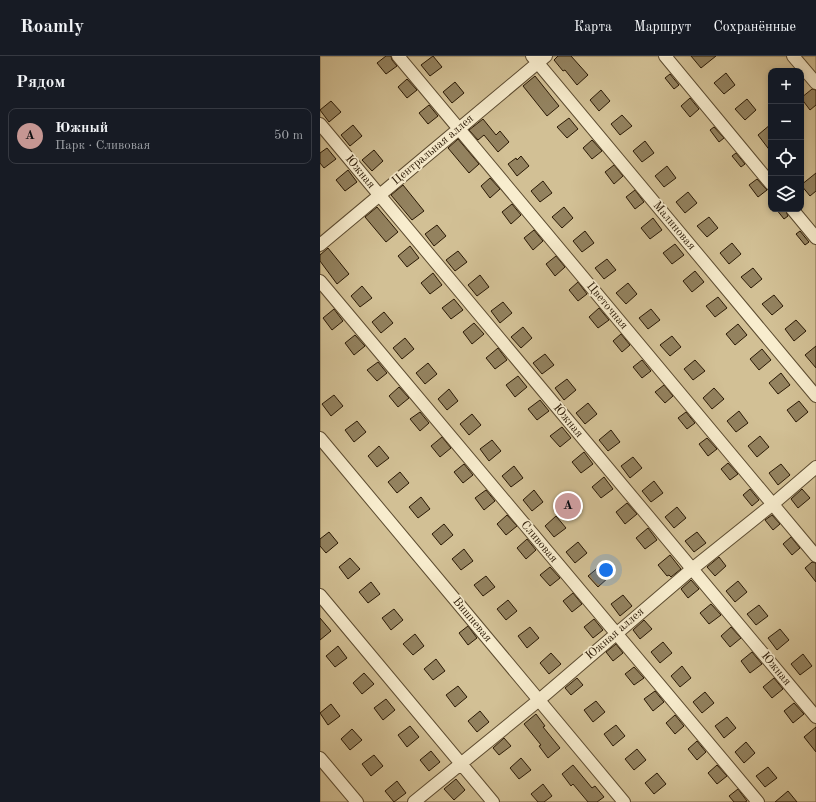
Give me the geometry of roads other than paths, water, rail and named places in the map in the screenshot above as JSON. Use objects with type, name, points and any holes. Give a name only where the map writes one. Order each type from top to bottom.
[{"type":"street","name":"Цветочная","points":[[398,56],[816,556]]},
{"type":"street","points":[[665,56],[768,180]]},
{"type":"street","points":[[793,56],[816,84]]},
{"type":"street","name":"Центральная аллея","points":[[320,245],[539,58]]},
{"type":"street","name":"Малиновая","points":[[539,58],[816,396]]},
{"type":"street","name":"Южная","points":[[320,124],[816,717]]},
{"type":"street","points":[[794,212],[816,238]]},
{"type":"street","name":"Сливовая","points":[[320,281],[758,802]]},
{"type":"street","name":"Вишневая","points":[[320,438],[624,802]]},
{"type":"street","name":"Южная аллея","points":[[414,802],[539,700],[692,569],[773,504],[816,467]]},
{"type":"street","points":[[320,595],[492,802]]},
{"type":"street","points":[[320,758],[357,802]]},
{"type":"place","name":"Южный","points":[[568,506]]}]
